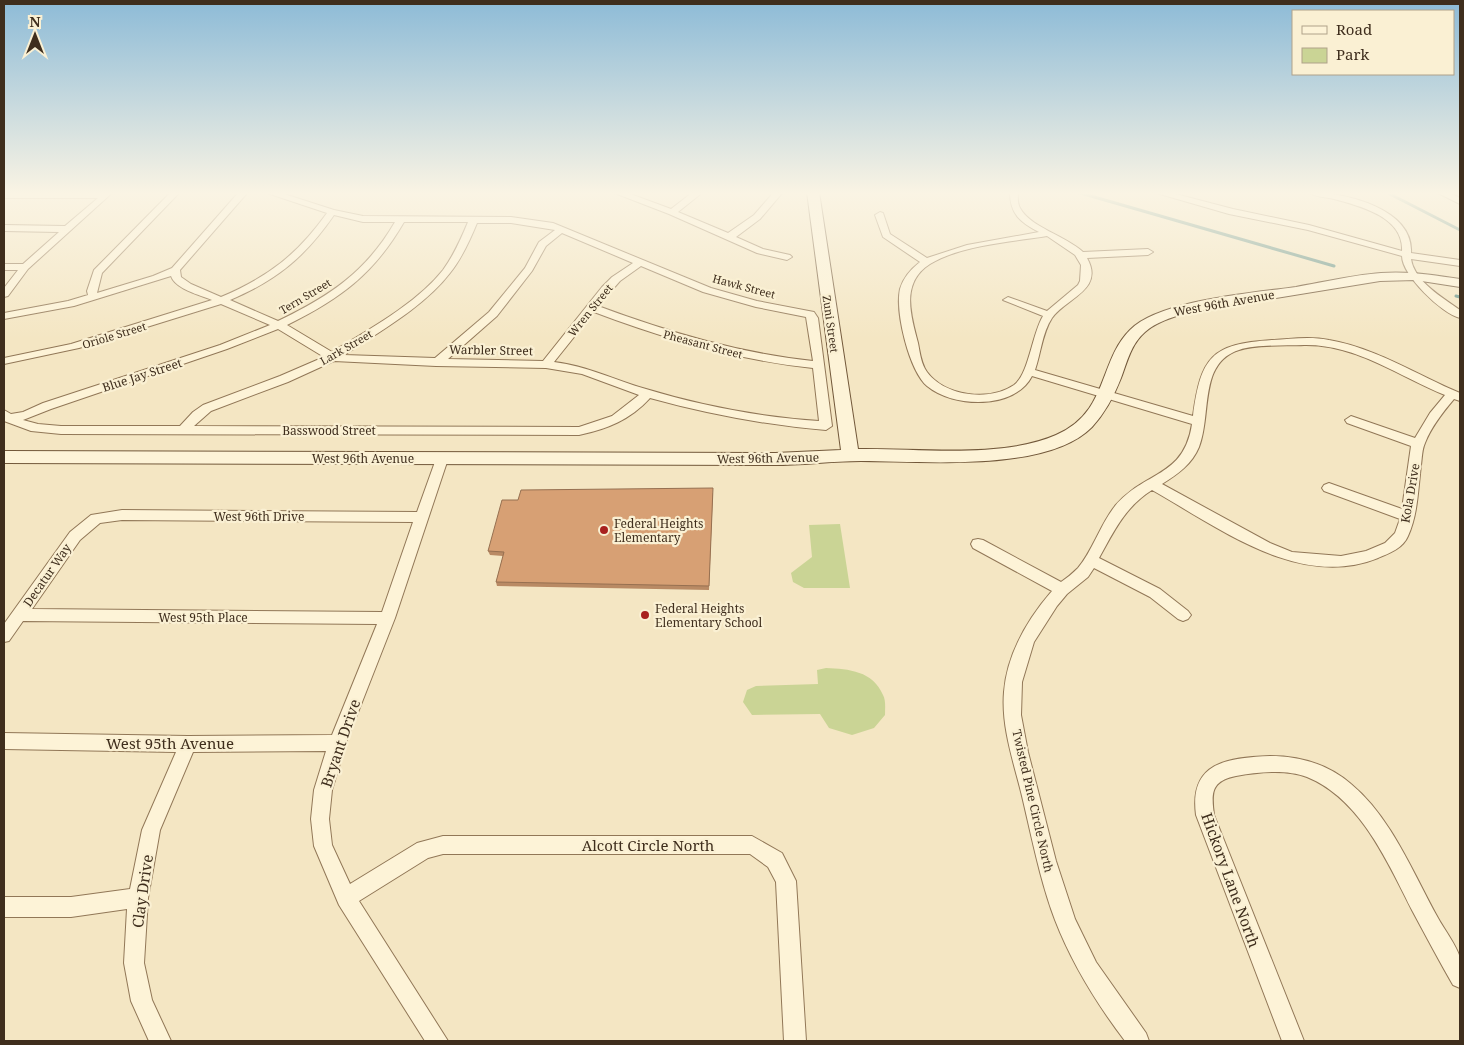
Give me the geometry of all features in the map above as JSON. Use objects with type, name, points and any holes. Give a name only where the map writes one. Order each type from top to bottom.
[{"type":"street","points":[[4,294],[25,267],[55,241]]},
{"type":"street","points":[[92,294],[97,272],[128,241]]},
{"type":"street","points":[[4,316],[38,310],[157,278],[175,270],[201,241]]},
{"type":"street","name":"Oriole Street","points":[[4,362],[86,344],[222,300],[268,277],[293,260],[312,241]]},
{"type":"street","name":"Tern Street","points":[[279,325],[326,299],[363,272],[381,252],[388,241]]},
{"type":"street","name":"Lark Street","points":[[183,430],[197,415],[207,408],[284,379],[332,357],[393,319],[431,287],[453,262],[464,241]]},
{"type":"street","points":[[436,363],[493,314],[529,269],[542,244],[546,241]]},
{"type":"street","name":"Hawk Street","points":[[591,241],[707,290],[756,304],[810,314],[814,318],[819,365]]},
{"type":"street","points":[[740,241],[760,251],[787,257]]},
{"type":"street","name":"Zuni Street","points":[[820,241],[850,455]]},
{"type":"street","points":[[892,241],[927,262]]},
{"type":"street","points":[[1008,241],[954,251],[927,262],[908,281],[903,298],[918,364],[923,375],[932,384],[957,395],[984,398],[996,397],[1021,386],[1030,372],[1038,338],[1049,315],[1076,291],[1085,280],[1086,266],[1081,255],[1062,241]]},
{"type":"street","points":[[1355,241],[1407,256],[1460,263]]},
{"type":"street","points":[[1406,241],[1407,264],[1415,276],[1422,285],[1460,315]]},
{"type":"street","points":[[1081,255],[1148,252]]},
{"type":"street","name":"Wren Street","points":[[546,365],[591,307],[616,279],[640,262]]},
{"type":"street","points":[[4,267],[25,267]]},
{"type":"street","name":"Warbler Street","points":[[175,270],[176,278],[180,282],[279,325],[332,357],[436,363],[546,365],[589,372],[647,394],[736,415],[789,424],[826,426],[819,365]]},
{"type":"street","name":"West 96th Avenue","points":[[4,457],[810,459],[850,455],[982,455],[1030,449],[1054,442],[1072,434],[1089,421],[1106,396],[1124,349],[1131,338],[1150,321],[1164,315],[1183,309],[1373,278],[1415,276],[1460,283]]},
{"type":"street","points":[[4,309],[92,294]]},
{"type":"street","points":[[1008,300],[1049,315]]},
{"type":"street","name":"Pheasant Street","points":[[591,307],[670,337],[710,348],[764,359],[819,365]]},
{"type":"street","name":"Blue Jay Street","points":[[5,417],[25,416],[47,406],[221,348],[279,325]]},
{"type":"street","name":"Twisted Pine Circle North","points":[[1138,1041],[1121,1020],[1082,957],[1062,912],[1054,888],[1015,732],[1012,702],[1016,667],[1025,644],[1036,622],[1062,590],[1084,571],[1109,526],[1127,502],[1150,483],[1185,460],[1195,441],[1197,421],[1207,376],[1212,362],[1217,357],[1233,348],[1256,344],[1308,341],[1344,347],[1456,396]]},
{"type":"street","points":[[1030,372],[1106,396],[1197,421]]},
{"type":"street","name":"Basswood Street","points":[[5,417],[30,427],[41,429],[580,431],[612,423],[637,405],[647,394]]},
{"type":"street","name":"Kola Drive","points":[[1150,483],[1265,547],[1291,557],[1341,562],[1368,556],[1398,542],[1408,516],[1418,444],[1434,416],[1456,396]]},
{"type":"street","points":[[1351,420],[1418,444]]},
{"type":"street","name":"Bryant Drive","points":[[437,1041],[346,898],[323,846],[320,819],[323,790],[337,743],[387,618],[442,459]]},
{"type":"street","points":[[1329,488],[1408,516]]},
{"type":"street","name":"West 96th Drive","points":[[96,518],[122,514],[423,517]]},
{"type":"street","name":"Decatur Way","points":[[4,636],[75,536],[96,518]]},
{"type":"street","points":[[978,544],[1062,590]]},
{"type":"street","points":[[1090,560],[1155,593],[1183,615]]},
{"type":"street","name":"West 95th Place","points":[[18,616],[387,618]]},
{"type":"street","name":"West 95th Avenue","points":[[4,741],[188,744],[337,743]]},
{"type":"street","name":"Clay Drive","points":[[160,1041],[142,1001],[134,963],[138,898],[151,830],[188,744]]},
{"type":"street","name":"Hickory Lane North","points":[[1293,1041],[1205,814],[1203,792],[1210,778],[1224,770],[1248,765],[1309,769],[1330,779],[1349,793],[1384,839],[1460,978]]},
{"type":"street","name":"Alcott Circle North","points":[[346,898],[424,850],[442,845],[752,845],[775,860],[786,881],[795,1041]]},
{"type":"street","points":[[4,906],[71,907],[138,898]]},
{"type":"green space","points":[[840,524],[850,588],[804,588],[793,582],[791,573],[812,557],[809,525]]},
{"type":"green space","points":[[826,668],[843,669],[859,673],[867,676],[879,687],[885,699],[885,715],[874,728],[852,735],[829,728],[820,714],[752,715],[743,702],[747,690],[756,686],[818,684],[817,670]]},
{"type":"building","name":"Federal Heights Elementary","points":[[713,488],[709,586],[496,582],[504,552],[488,551],[502,500],[518,500],[521,490]]},
{"type":"waterway","points":[[1246,241],[1334,266]]},
{"type":"waterway","points":[[1456,296],[1460,297]]},
{"type":"place","name":"Federal Heights Elementary","points":[[604,530]]},
{"type":"place","name":"Federal Heights Elementary School","points":[[645,615]]}]
